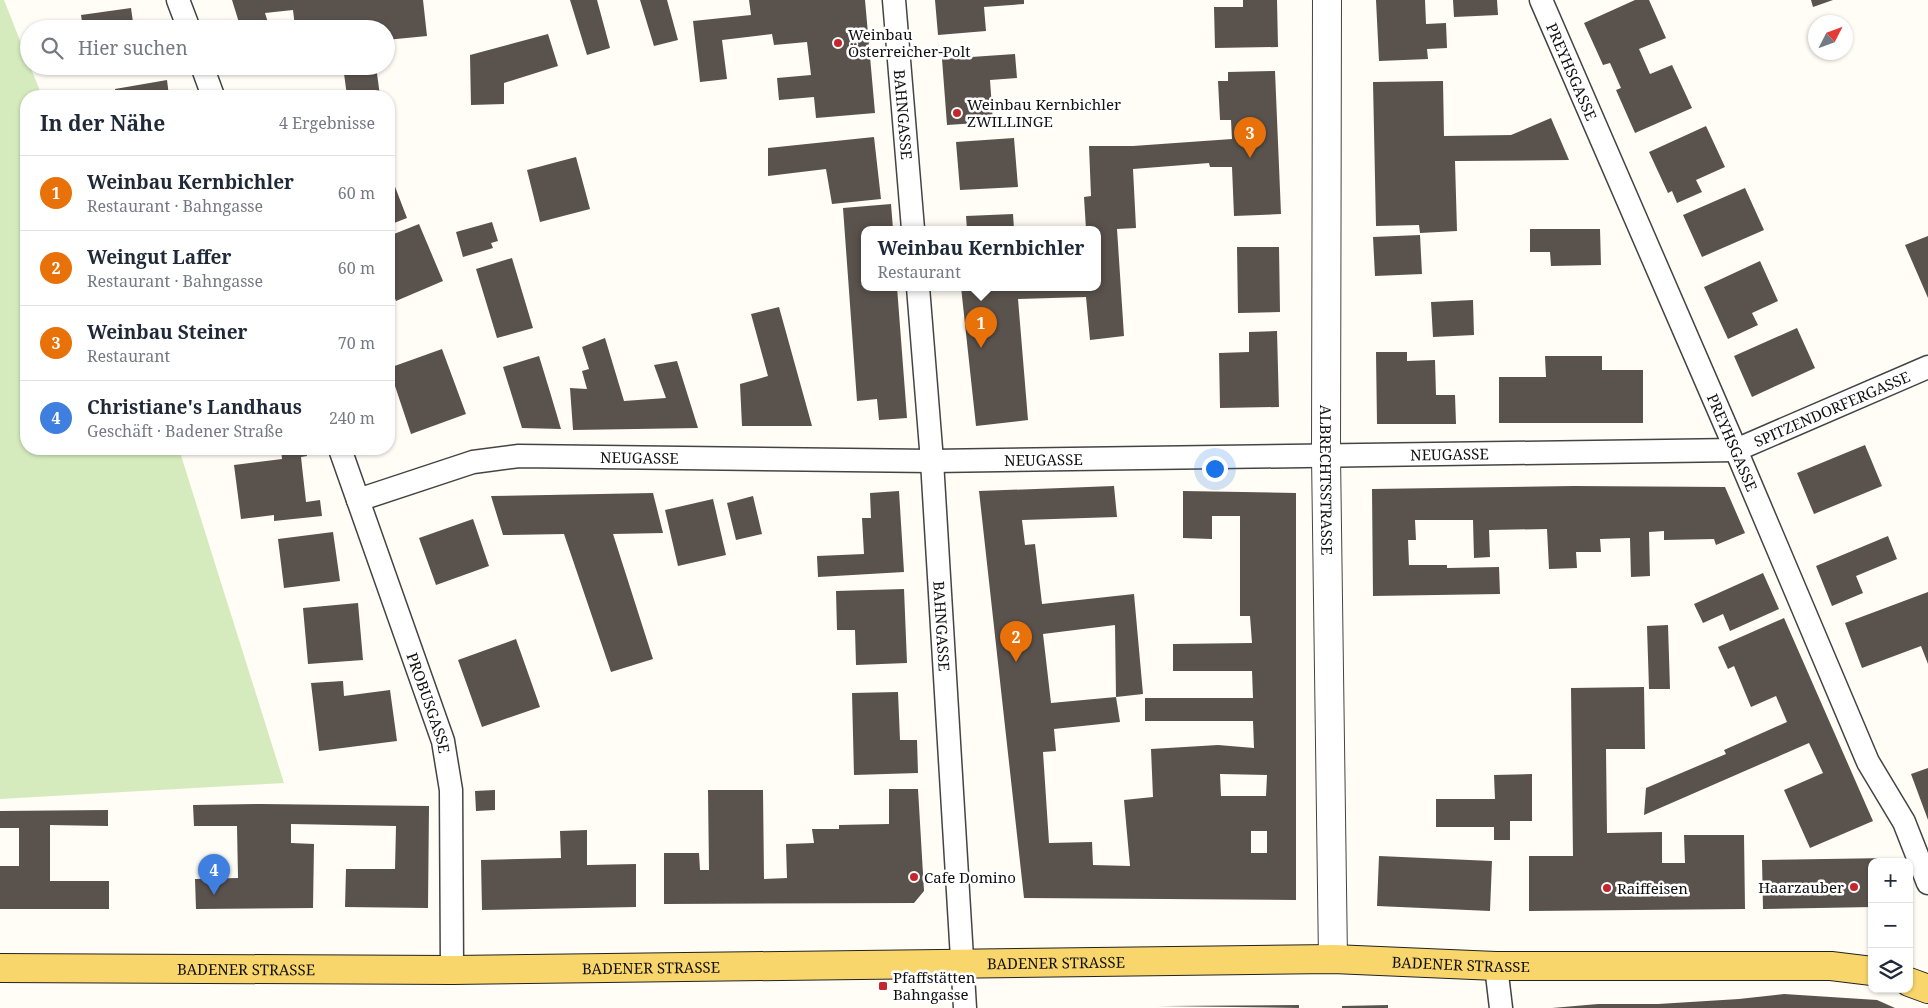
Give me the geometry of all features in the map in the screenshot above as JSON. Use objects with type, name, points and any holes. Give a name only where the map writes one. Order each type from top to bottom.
[{"type":"main road","name":"BADENER STRASSE","points":[[0,968],[452,970],[962,965],[1041,961],[1333,959],[1496,966],[1831,966],[1868,971]]},
{"type":"main road","points":[[1913,983],[1928,989]]},
{"type":"street","points":[[178,0],[185,20]]},
{"type":"street","name":"BAHNGASSE","points":[[894,0],[913,226]]},
{"type":"street","name":"ALBRECHTSSTRASSE","points":[[1327,0],[1326,456],[1333,959]]},
{"type":"street","name":"PREYHSGASSE","points":[[1541,0],[1736,450],[1868,762],[1904,822],[1928,883]]},
{"type":"street","points":[[205,75],[211,90]]},
{"type":"street","name":"BAHNGASSE","points":[[918,291],[932,461],[965,1008]]},
{"type":"street","name":"SPITZENDORFERGASSE","points":[[1736,450],[1928,367]]},
{"type":"street","name":"NEUGASSE","points":[[358,500],[473,462],[519,456],[932,461],[1736,450]]},
{"type":"street","name":"PROBUSGASSE","points":[[342,455],[443,740],[451,790],[452,970]]},
{"type":"street","points":[[1496,966],[1501,1008]]},
{"type":"green space","points":[[0,0],[4,0],[20,40],[20,75],[34,75],[40,90],[20,90],[20,455],[181,455],[284,783],[0,799]]},
{"type":"building","points":[[232,0],[423,0],[427,36],[395,39],[395,20],[294,20],[293,10],[265,13],[267,20],[238,20]]},
{"type":"building","points":[[570,0],[597,0],[610,48],[587,55]]},
{"type":"building","points":[[640,0],[667,0],[678,40],[654,46]]},
{"type":"building","name":"Weinbau Österreicher-Polt","points":[[749,0],[865,0],[875,113],[816,118],[814,97],[779,100],[777,78],[811,75],[807,42],[774,45],[772,34],[722,40],[727,79],[700,82],[693,21],[751,15]]},
{"type":"building","points":[[935,0],[1024,0],[1024,4],[984,7],[986,31],[938,35]]},
{"type":"building","points":[[1243,0],[1277,0],[1278,47],[1215,48],[1214,7],[1243,7]]},
{"type":"building","points":[[1376,0],[1425,0],[1426,24],[1446,23],[1447,48],[1427,49],[1428,59],[1379,61]]},
{"type":"building","points":[[1453,0],[1497,0],[1498,15],[1454,17]]},
{"type":"building","points":[[1635,0],[1649,0],[1666,38],[1639,49],[1650,74],[1672,65],[1692,108],[1635,133],[1616,90],[1621,88],[1610,63],[1603,65],[1584,23]]},
{"type":"building","points":[[1811,0],[1833,0],[1813,7]]},
{"type":"building","points":[[131,8],[133,20],[82,20],[81,15]]},
{"type":"building","points":[[548,34],[558,66],[504,83],[504,104],[471,105],[470,55]]},
{"type":"building","points":[[1015,54],[1017,78],[990,80],[993,122],[947,125],[942,59]]},
{"type":"building","points":[[1275,71],[1281,214],[1234,216],[1232,167],[1210,167],[1209,163],[1133,169],[1136,228],[1117,229],[1124,336],[1090,340],[1086,297],[1018,299],[1028,420],[976,426],[961,291],[1101,291],[1101,226],[1086,226],[1084,197],[1091,196],[1089,146],[1133,146],[1232,139],[1231,120],[1220,120],[1218,81],[1228,81],[1228,72]]},
{"type":"building","points":[[344,75],[377,75],[379,90],[346,90]]},
{"type":"building","points":[[167,80],[168,90],[115,90]]},
{"type":"building","points":[[1443,81],[1444,136],[1511,135],[1551,118],[1569,160],[1455,161],[1457,231],[1420,233],[1419,225],[1376,226],[1373,82]]},
{"type":"building","points":[[1706,126],[1725,167],[1696,180],[1702,192],[1677,203],[1672,191],[1668,193],[1649,152]]},
{"type":"building","points":[[874,137],[881,199],[832,204],[826,169],[768,176],[768,148]]},
{"type":"building","points":[[1014,138],[1018,187],[960,190],[956,142]]},
{"type":"building","points":[[576,157],[590,209],[540,222],[527,170]]},
{"type":"building","points":[[395,187],[407,218],[395,223]]},
{"type":"building","points":[[1745,188],[1764,230],[1702,257],[1683,215]]},
{"type":"building","points":[[891,204],[893,226],[861,226],[861,291],[897,291],[907,418],[879,420],[877,399],[857,401],[843,208]]},
{"type":"building","points":[[1013,214],[1014,226],[967,226],[966,216]]},
{"type":"building","points":[[492,222],[498,241],[491,243],[493,248],[463,257],[456,232]]},
{"type":"building","points":[[419,224],[443,281],[396,301],[395,234]]},
{"type":"building","points":[[1530,229],[1600,229],[1601,265],[1551,266],[1550,252],[1530,252]]},
{"type":"building","points":[[1420,235],[1422,274],[1375,276],[1373,237]]},
{"type":"building","points":[[1928,236],[1928,298],[1905,245]]},
{"type":"building","points":[[1237,247],[1279,247],[1280,312],[1238,313]]},
{"type":"building","points":[[512,258],[533,328],[497,338],[476,269]]},
{"type":"building","points":[[1760,261],[1778,301],[1752,313],[1758,325],[1728,339],[1704,287]]},
{"type":"building","points":[[1473,300],[1474,335],[1433,337],[1431,302]]},
{"type":"building","points":[[779,307],[812,426],[742,426],[740,384],[768,376],[751,314]]},
{"type":"building","points":[[1797,328],[1815,368],[1752,397],[1734,356]]},
{"type":"building","points":[[1277,331],[1279,407],[1220,408],[1219,353],[1249,352],[1249,332]]},
{"type":"building","points":[[605,338],[624,401],[666,398],[654,365],[677,361],[698,428],[573,430],[570,388],[587,389],[582,371],[589,369],[582,347]]},
{"type":"building","points":[[442,349],[466,414],[411,434],[395,386],[395,366]]},
{"type":"building","points":[[1376,352],[1407,352],[1407,361],[1435,360],[1436,395],[1455,395],[1456,424],[1377,424]]},
{"type":"building","points":[[539,356],[561,429],[522,428],[503,367]]},
{"type":"building","points":[[1545,356],[1602,356],[1602,370],[1643,370],[1643,423],[1499,423],[1499,377],[1546,377]]},
{"type":"building","points":[[1865,445],[1882,486],[1814,514],[1797,473]]},
{"type":"building","points":[[282,455],[307,455],[301,457],[306,502],[320,500],[322,516],[274,521],[274,515],[241,519],[234,465],[282,459]]},
{"type":"building","points":[[1114,486],[1117,517],[1022,520],[1025,545],[1035,544],[1042,604],[1134,594],[1143,694],[1116,697],[1120,722],[1054,729],[1056,751],[1043,752],[1049,843],[1092,842],[1093,865],[1130,866],[1124,800],[1153,797],[1151,749],[1218,745],[1254,748],[1253,721],[1145,721],[1145,698],[1253,698],[1252,671],[1173,671],[1173,644],[1252,643],[1250,616],[1240,616],[1240,516],[1212,516],[1212,539],[1183,538],[1183,491],[1296,493],[1296,900],[1024,898],[979,491]],"holes":[[[1115,625],[1116,697],[1051,703],[1043,634]],[[1220,774],[1267,775],[1266,796],[1221,796]],[[1251,831],[1267,831],[1267,853],[1251,853]]]},
{"type":"building","points":[[1574,486],[1725,487],[1745,533],[1716,545],[1714,539],[1664,540],[1664,531],[1649,532],[1650,576],[1631,577],[1630,538],[1600,539],[1601,552],[1576,552],[1577,568],[1549,569],[1547,529],[1489,530],[1490,557],[1474,558],[1473,520],[1415,520],[1416,540],[1408,540],[1409,565],[1447,565],[1447,568],[1499,567],[1500,594],[1373,596],[1372,489]]},
{"type":"building","points":[[899,491],[904,572],[818,577],[817,556],[864,554],[862,518],[871,518],[870,493]]},
{"type":"building","points":[[653,493],[663,533],[613,534],[653,659],[611,672],[564,534],[503,535],[491,496]]},
{"type":"building","points":[[753,496],[762,534],[736,540],[727,503]]},
{"type":"building","points":[[713,499],[726,555],[678,566],[665,510]]},
{"type":"building","points":[[473,519],[489,566],[436,585],[419,538]]},
{"type":"building","points":[[333,532],[340,581],[284,588],[278,539]]},
{"type":"building","points":[[1888,536],[1897,559],[1856,576],[1863,593],[1832,606],[1816,566]]},
{"type":"building","points":[[1763,573],[1779,609],[1730,631],[1723,614],[1703,623],[1694,604]]},
{"type":"building","points":[[904,589],[907,663],[856,665],[855,630],[837,630],[836,591]]},
{"type":"building","points":[[1928,592],[1928,664],[1921,646],[1862,668],[1845,623]]},
{"type":"building","points":[[358,603],[363,660],[308,664],[303,608]]},
{"type":"building","points":[[1784,618],[1873,821],[1810,848],[1784,790],[1823,773],[1809,743],[1644,815],[1646,788],[1726,754],[1724,750],[1787,722],[1776,696],[1751,707],[1734,666],[1728,669],[1718,647]]},
{"type":"building","points":[[1668,625],[1670,689],[1649,689],[1647,626]]},
{"type":"building","points":[[516,639],[540,707],[482,727],[458,660]]},
{"type":"building","points":[[343,681],[344,696],[390,690],[397,741],[319,751],[311,683]]},
{"type":"building","points":[[1644,687],[1645,749],[1606,749],[1607,833],[1662,832],[1662,863],[1685,863],[1684,835],[1744,835],[1745,909],[1529,911],[1529,856],[1573,856],[1571,688]]},
{"type":"building","points":[[898,692],[900,740],[917,740],[918,773],[854,775],[852,693]]},
{"type":"building","points":[[1928,768],[1928,820],[1911,774]]},
{"type":"building","points":[[1532,774],[1532,821],[1510,821],[1510,840],[1494,840],[1494,827],[1436,827],[1436,799],[1495,799],[1494,775]]},
{"type":"building","points":[[889,789],[918,789],[924,891],[914,903],[664,904],[664,853],[699,853],[700,870],[709,870],[708,790],[763,790],[764,879],[787,878],[786,844],[814,843],[812,829],[839,829],[839,825],[889,824]]},
{"type":"building","points":[[495,790],[495,810],[476,811],[475,791]]},
{"type":"building","points":[[193,805],[429,806],[428,908],[345,907],[346,869],[395,869],[396,826],[291,824],[291,843],[314,844],[313,908],[196,909],[195,879],[238,878],[237,826],[194,826]]},
{"type":"building","points":[[108,810],[108,826],[50,825],[50,881],[109,881],[109,909],[0,909],[0,866],[19,866],[19,828],[0,828],[0,811]]},
{"type":"building","points":[[587,830],[587,865],[636,864],[636,907],[482,910],[481,860],[561,858],[560,831]]},
{"type":"building","points":[[1379,856],[1492,861],[1490,911],[1377,906]]},
{"type":"building","points":[[1868,858],[1868,907],[1763,909],[1762,860]]},
{"type":"building","points":[[1784,994],[1877,1000],[1895,1008],[1552,1008],[1598,1004],[1658,1004]]},
{"type":"building","points":[[1299,1005],[1299,1008],[1156,1006],[1166,1006]]},
{"type":"building","points":[[1388,1005],[1388,1008],[1342,1008],[1342,1006]]},
{"type":"place","name":"Weinbau Österreicher-Polt","points":[[838,43]]},
{"type":"place","name":"Weinbau Kernbichler ZWILLINGE","points":[[957,113]]},
{"type":"place","name":"Weinbau Steiner","points":[[1250,158]]},
{"type":"place","name":"Weinbau Kernbichler","points":[[981,348]]},
{"type":"place","name":"Weingut Laffer","points":[[1016,662]]},
{"type":"place","name":"Cafe Domino","points":[[914,877]]},
{"type":"place","name":"Haarzauber","points":[[1854,887]]},
{"type":"place","name":"Raiffeisen","points":[[1607,888]]},
{"type":"place","name":"Christiane's Landhaus","points":[[214,895]]},
{"type":"place","name":"Pfaffstätten Bahngasse","points":[[883,986]]}]
